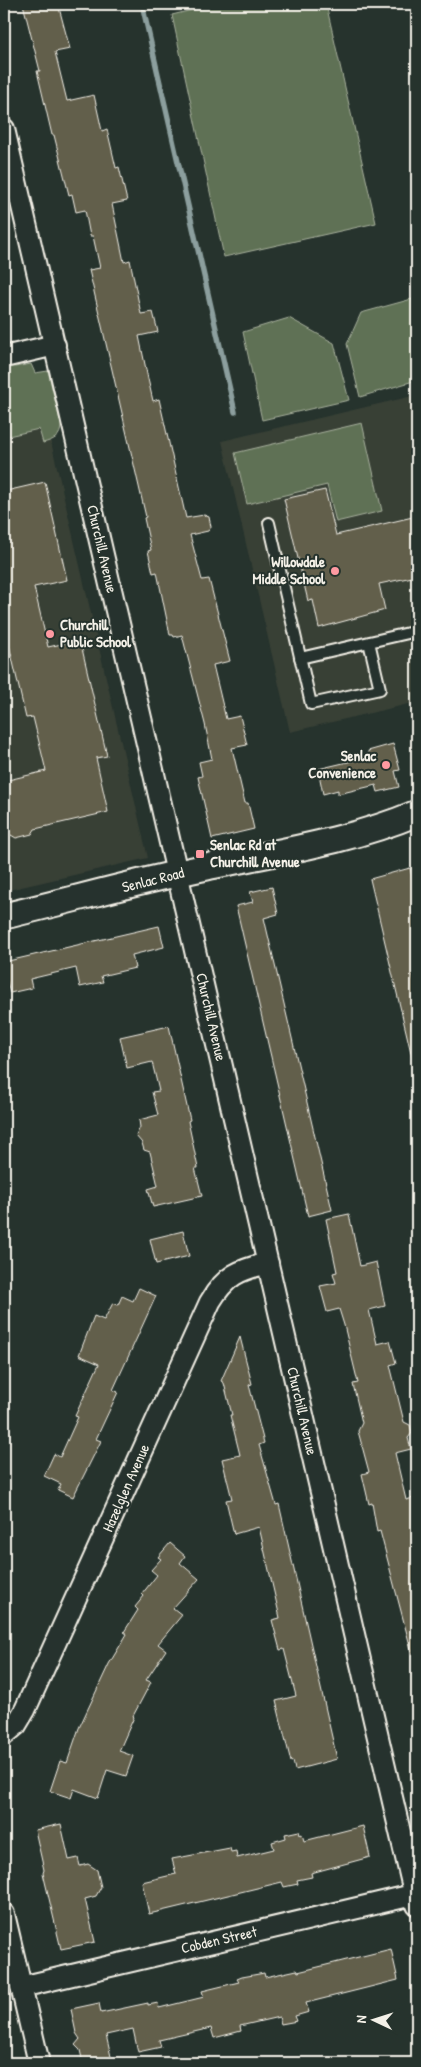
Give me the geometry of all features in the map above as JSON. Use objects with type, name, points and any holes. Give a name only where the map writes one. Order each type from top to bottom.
[{"type":"street","name":"Churchill Avenue","points":[[4,129],[416,1898]]},
{"type":"street","points":[[4,357],[54,346]]},
{"type":"street","name":"Senlac Road","points":[[4,916],[388,826],[417,813]]},
{"type":"street","name":"Hazelglen Avenue","points":[[4,1735],[13,1728],[25,1710],[210,1302],[218,1289],[231,1276],[246,1269],[268,1263]]},
{"type":"street","name":"Cobden Street","points":[[21,1987],[416,1898]]},
{"type":"street","points":[[4,1914],[39,2063]]},
{"type":"lane","points":[[269,523],[311,704],[380,689],[369,642]]},
{"type":"lane","points":[[300,658],[417,631]]},
{"type":"shaded area","name":"Churchill Public School","points":[[35,373],[148,858],[4,891],[4,381]]},
{"type":"shaded area","name":"Willowdale Middle School","points":[[417,395],[417,702],[290,732],[222,441]]},
{"type":"green space","points":[[216,4],[326,4],[376,223],[224,257],[172,15]]},
{"type":"green space","points":[[412,299],[417,314],[417,380],[360,397],[347,344],[361,313]]},
{"type":"green space","points":[[289,318],[334,343],[349,400],[262,420],[243,332]]},
{"type":"green space","points":[[31,364],[35,373],[48,371],[61,425],[58,435],[54,439],[43,443],[39,429],[4,437],[4,369]]},
{"type":"green space","points":[[362,423],[382,511],[336,522],[327,485],[247,504],[235,453]]},
{"type":"green space","points":[[4,437],[7,451],[4,452]]},
{"type":"building","points":[[23,4],[58,4],[70,49],[55,52],[67,101],[94,95],[102,131],[107,129],[116,168],[119,167],[127,201],[112,204],[124,262],[130,260],[141,314],[153,312],[158,332],[139,336],[153,401],[159,399],[186,518],[204,515],[209,517],[211,527],[208,531],[190,535],[202,580],[209,579],[230,661],[213,665],[226,719],[240,716],[247,745],[232,748],[245,803],[248,803],[254,829],[212,839],[198,777],[202,776],[199,762],[212,759],[205,724],[182,635],[174,637],[170,635],[157,572],[153,573],[148,551],[151,550],[144,518],[146,517],[89,270],[100,268],[93,236],[90,236],[85,210],[76,212],[72,194],[69,195],[54,135],[52,135],[37,71],[40,71]]},
{"type":"building","points":[[45,482],[67,580],[34,587],[48,647],[80,640],[107,756],[96,758],[108,812],[35,829],[32,834],[16,838],[11,835],[4,836],[4,781],[46,771],[33,717],[26,718],[4,623],[4,499],[8,498],[6,491]]},
{"type":"building","points":[[325,490],[336,535],[417,516],[417,576],[379,584],[385,610],[319,628],[313,600],[308,601],[284,499]]},
{"type":"building","points":[[393,744],[400,770],[395,771],[399,787],[378,792],[376,785],[338,794],[338,790],[323,794],[318,769],[369,757],[368,751]]},
{"type":"building","points":[[410,868],[417,900],[417,974],[413,975],[417,992],[417,1056],[412,1057],[370,879]]},
{"type":"building","points":[[272,887],[278,914],[264,918],[332,1210],[308,1216],[236,906],[253,902],[250,892]]},
{"type":"building","points":[[159,926],[164,947],[132,955],[135,968],[101,976],[103,982],[80,987],[76,968],[30,979],[32,988],[10,993],[4,971],[4,962]]},
{"type":"building","points":[[169,1026],[190,1120],[188,1121],[198,1168],[195,1168],[202,1196],[153,1207],[148,1189],[158,1186],[150,1152],[144,1150],[142,1143],[136,1136],[140,1127],[139,1120],[158,1115],[152,1092],[159,1091],[152,1062],[127,1068],[120,1037]]},
{"type":"building","points":[[349,1214],[360,1266],[376,1262],[385,1306],[369,1310],[377,1344],[390,1341],[396,1363],[390,1365],[404,1422],[410,1425],[412,1433],[408,1438],[411,1449],[395,1453],[406,1500],[417,1497],[417,1656],[413,1657],[380,1531],[377,1532],[372,1503],[369,1504],[362,1474],[369,1472],[358,1431],[362,1423],[353,1384],[358,1383],[344,1325],[339,1309],[327,1312],[320,1286],[336,1283],[333,1273],[337,1272],[326,1219]]},
{"type":"building","points":[[183,1231],[189,1256],[156,1264],[150,1239]]},
{"type":"building","points":[[139,1288],[156,1296],[113,1390],[118,1392],[96,1439],[101,1441],[73,1497],[58,1490],[61,1484],[44,1476],[54,1454],[60,1457],[78,1417],[75,1416],[99,1364],[79,1355],[94,1316],[104,1320],[113,1303],[118,1305],[122,1296],[133,1301]]},
{"type":"building","points":[[240,1337],[252,1384],[249,1385],[264,1443],[259,1445],[276,1505],[279,1504],[337,1759],[295,1770],[293,1761],[291,1762],[276,1701],[296,1696],[284,1649],[280,1650],[272,1620],[280,1618],[259,1527],[234,1534],[226,1500],[232,1499],[222,1459],[240,1455],[224,1383],[221,1381]]},
{"type":"building","points":[[170,1543],[185,1556],[180,1563],[199,1579],[173,1608],[182,1615],[158,1644],[166,1650],[146,1680],[151,1682],[133,1716],[119,1751],[133,1756],[126,1776],[107,1770],[98,1798],[74,1789],[71,1798],[50,1791],[60,1761],[67,1763],[79,1728],[109,1664],[127,1634],[124,1632],[138,1610],[135,1607],[144,1596],[142,1594],[157,1575],[151,1570],[161,1559],[158,1557]]},
{"type":"building","points":[[61,1824],[69,1860],[78,1858],[80,1866],[88,1864],[97,1870],[101,1887],[96,1896],[85,1899],[95,1942],[61,1949],[35,1830]]},
{"type":"building","points":[[363,1826],[370,1857],[311,1873],[312,1877],[297,1880],[298,1884],[284,1887],[282,1882],[149,1914],[142,1882],[176,1874],[172,1859],[230,1848],[231,1852],[236,1851],[237,1858],[274,1849],[272,1842],[286,1838],[285,1834],[299,1831],[304,1841]]},
{"type":"building","points":[[391,1949],[398,1980],[306,2003],[309,2012],[295,2016],[297,2021],[281,2024],[279,2017],[240,2026],[241,2031],[214,2038],[211,2028],[159,2040],[161,2047],[138,2052],[133,2029],[106,2035],[112,2061],[101,2063],[83,2063],[80,2050],[75,2045],[80,2039],[76,2033],[71,2009],[99,2003],[101,2013],[148,2003],[148,2005],[158,2003],[159,2008],[204,1997],[202,1991],[239,1982],[237,1979],[242,1977],[264,1973],[265,1977],[297,1970],[298,1972]]},
{"type":"waterway","points":[[142,4],[235,412]]},
{"type":"place","name":"Willowdale Middle School","points":[[335,571]]},
{"type":"place","name":"Churchill Public School","points":[[50,634]]},
{"type":"place","name":"Senlac Convenience","points":[[386,765]]},
{"type":"place","name":"Senlac Rd at Churchill Avenue","points":[[200,854]]}]
